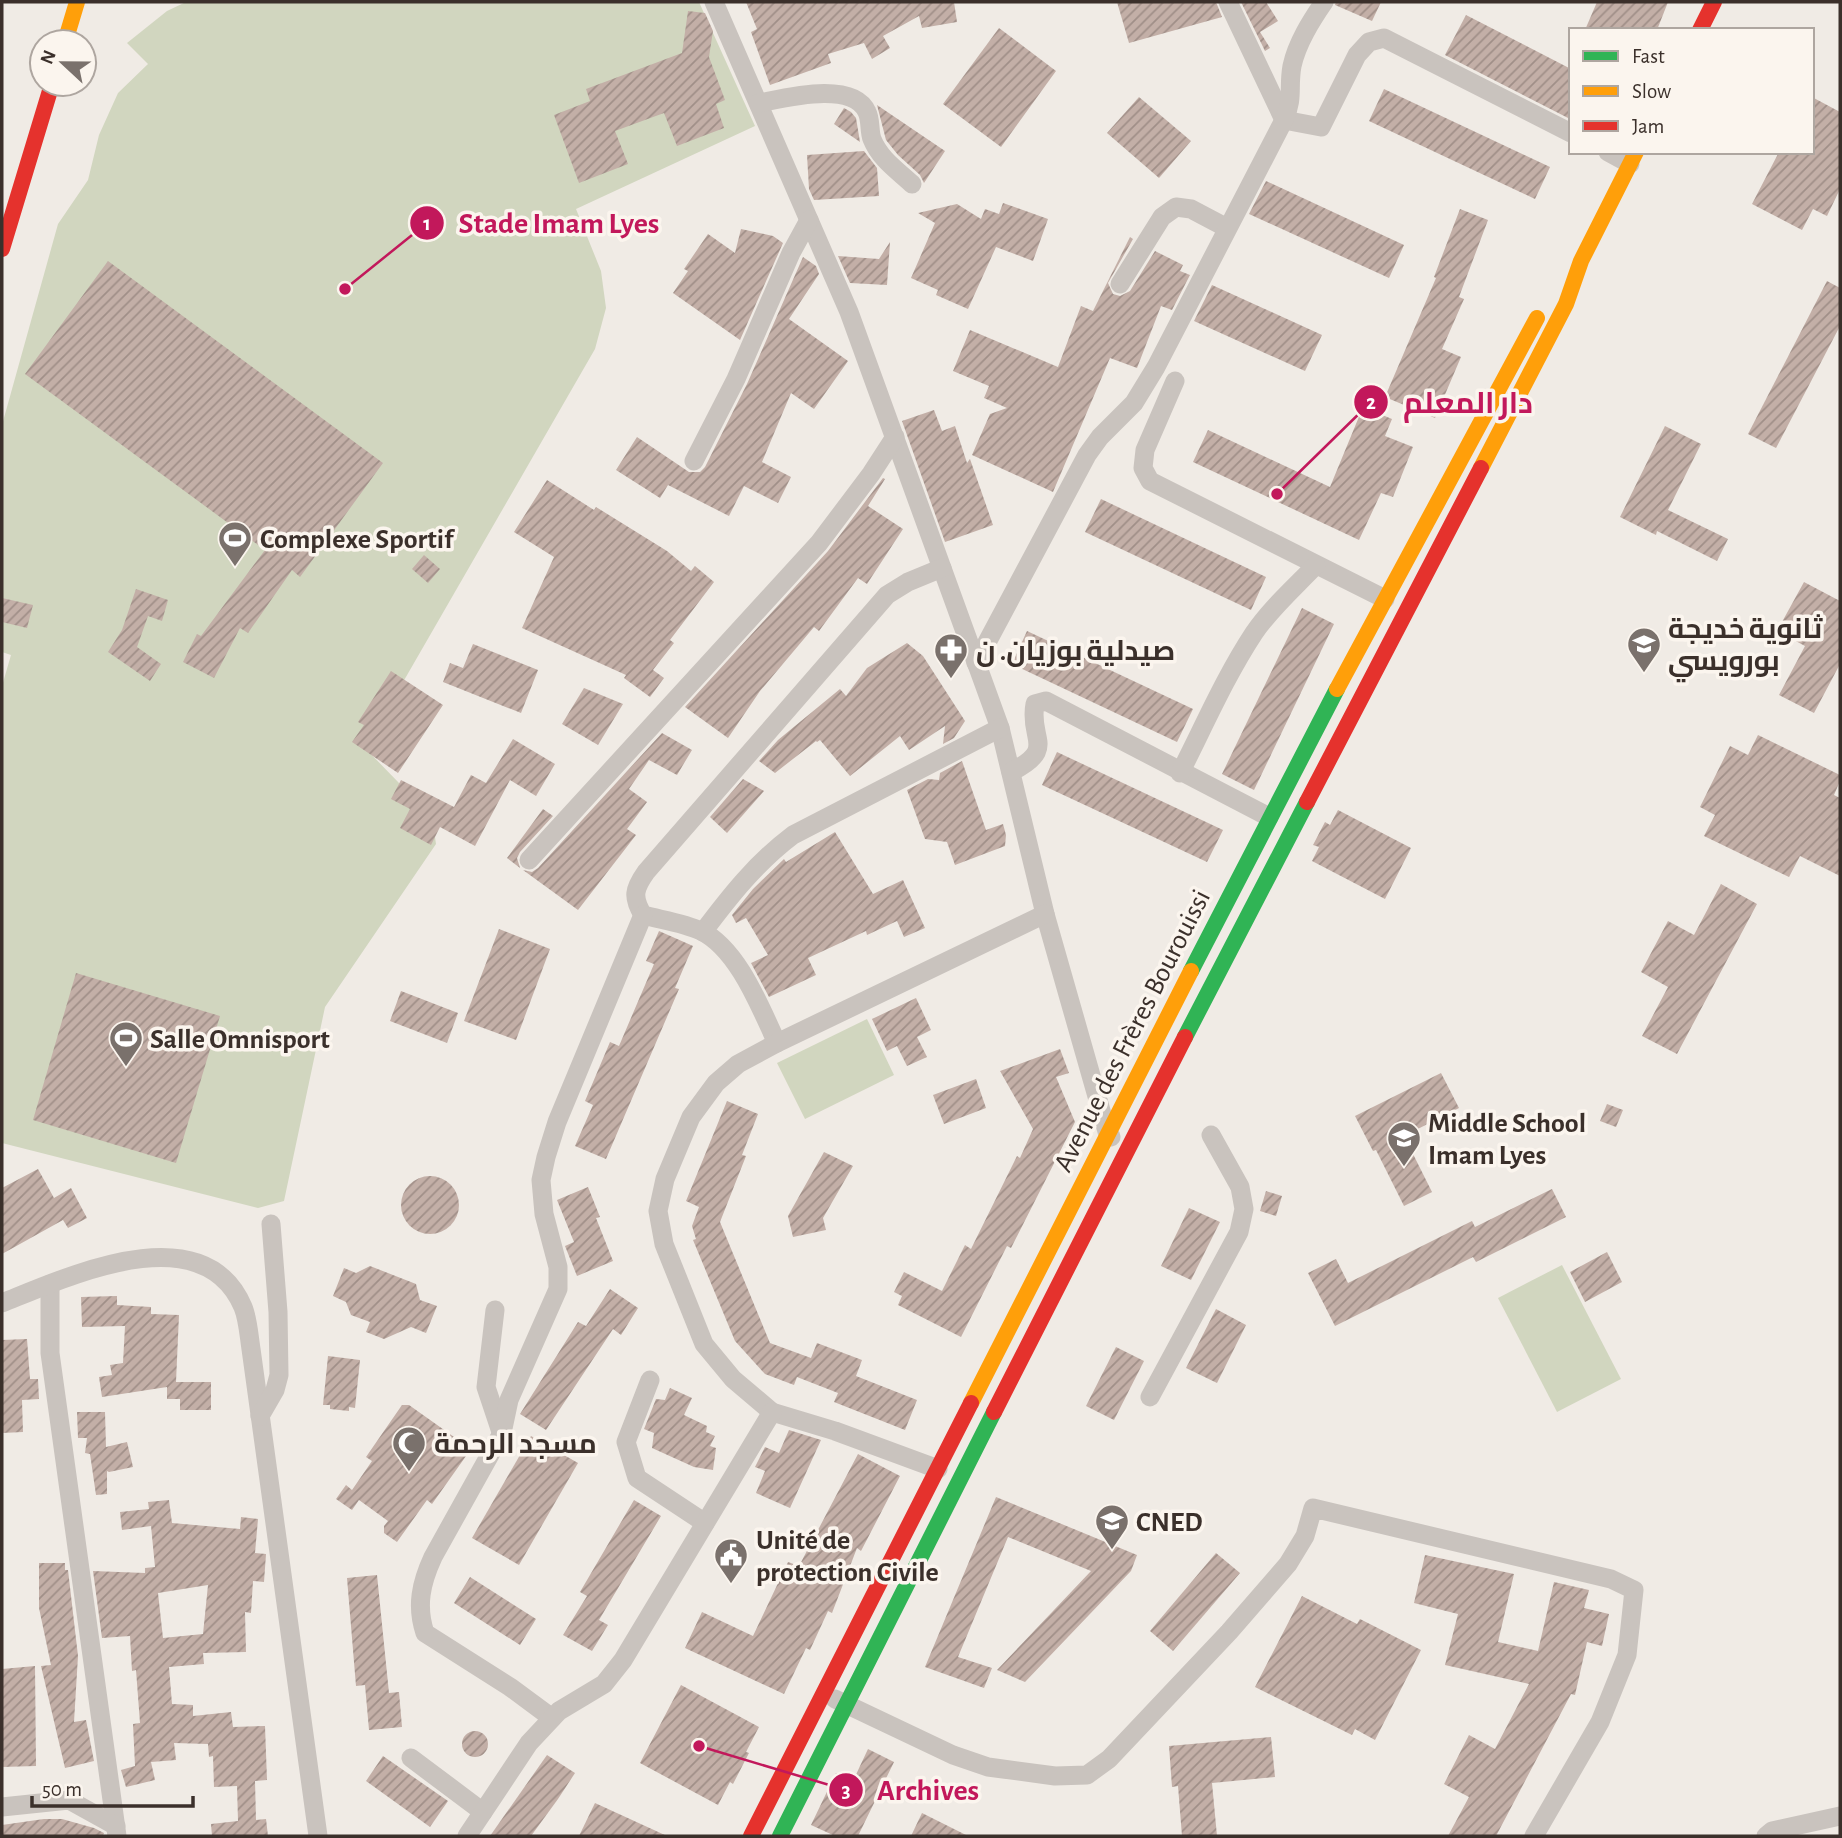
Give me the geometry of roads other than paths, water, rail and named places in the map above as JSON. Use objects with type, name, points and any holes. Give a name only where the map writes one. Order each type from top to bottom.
[{"type":"main road","points":[[69,28],[77,2]]},
{"type":"main road","points":[[1701,28],[1714,2]]},
{"type":"main road","points":[[2,249],[48,98]]},
{"type":"main road","points":[[780,1836],[1128,1148],[1566,304],[1581,261],[1633,158]]},
{"type":"main road","name":"Avenue des Frères Bourouissi","points":[[751,1836],[1269,817],[1550,295],[1581,261]]},
{"type":"street","points":[[714,2],[849,312],[1000,728],[1045,914],[1108,1135],[1128,1148]]},
{"type":"street","points":[[1228,2],[1284,120]]},
{"type":"street","points":[[976,663],[1087,455],[1100,437],[1134,403],[1156,367],[1284,120],[1291,104],[1292,66],[1300,42],[1324,2]]},
{"type":"street","points":[[1284,120],[1321,127],[1357,55],[1369,42],[1384,38],[1569,132]]},
{"type":"street","points":[[759,103],[809,94],[833,93],[855,99],[867,111],[872,137],[882,158],[912,184]]},
{"type":"street","points":[[1120,284],[1163,217],[1176,207],[1191,209],[1227,228]]},
{"type":"street","points":[[694,461],[736,379],[791,253],[809,220]]},
{"type":"street","points":[[1175,381],[1144,450],[1143,468],[1150,481],[1385,599]]},
{"type":"street","points":[[529,860],[819,543],[895,438]]},
{"type":"street","points":[[1180,773],[1255,631],[1316,565]]},
{"type":"street","points":[[777,1043],[757,1000],[724,946],[703,932],[643,915],[635,902],[634,890],[654,862],[887,595],[908,582],[942,568]]},
{"type":"street","points":[[1011,772],[1031,762],[1037,752],[1039,743],[1033,715],[1035,704],[1046,701],[1269,817]]},
{"type":"street","points":[[703,932],[735,889],[765,857],[793,835],[1000,728]]},
{"type":"street","points":[[938,1469],[835,1431],[772,1412],[733,1379],[704,1344],[664,1244],[657,1211],[664,1179],[691,1117],[716,1083],[738,1064],[1045,914]]},
{"type":"street","points":[[552,1717],[425,1633],[420,1619],[420,1596],[424,1576],[502,1433],[509,1400],[558,1289],[558,1267],[544,1214],[541,1180],[546,1157],[557,1122],[643,915]]},
{"type":"street","points":[[1150,1397],[1239,1232],[1244,1209],[1240,1187],[1211,1135]]},
{"type":"street","points":[[260,1416],[275,1390],[279,1375],[278,1312],[271,1224]]},
{"type":"street","points":[[2,1303],[109,1264],[149,1257],[185,1258],[211,1269],[233,1289],[244,1308],[318,1836]]},
{"type":"street","points":[[50,1284],[50,1353],[117,1831]]},
{"type":"street","points":[[495,1310],[486,1387],[502,1433]]},
{"type":"street","points":[[650,1380],[626,1442],[637,1478],[705,1523]]},
{"type":"street","points":[[467,1836],[529,1743],[552,1717],[604,1684],[617,1668],[772,1412]]},
{"type":"street","points":[[823,1695],[848,1703],[953,1755],[988,1767],[1055,1776],[1087,1775],[1109,1759],[1229,1632],[1288,1564],[1305,1536],[1313,1508],[1611,1579],[1634,1590],[1627,1655],[1600,1722],[1534,1836]]},
{"type":"street","points":[[411,1758],[483,1812]]},
{"type":"street","points":[[2,1807],[69,1800],[117,1831]]},
{"type":"street","points":[[1766,1836],[1772,1831],[1840,1816]]},
{"type":"place","name":"Stade Imam Lyes","points":[[345,289]]},
{"type":"place","name":"دار المعلم","points":[[1277,494]]},
{"type":"place","name":"Complexe Sportif","points":[[235,568]]},
{"type":"place","name":"ثانوية خديجة بورويسي","points":[[1644,674]]},
{"type":"place","name":"صيدلية بوزيان. ن","points":[[951,680]]},
{"type":"place","name":"Salle Omnisport","points":[[126,1068]]},
{"type":"place","name":"Middle School Imam Lyes","points":[[1404,1168]]},
{"type":"place","name":"مسجد الرحمة","points":[[409,1473]]},
{"type":"place","name":"CNED","points":[[1112,1551]]},
{"type":"place","name":"Unité de protection Civile","points":[[731,1585]]},
{"type":"place","name":"Archives","points":[[699,1746]]}]
